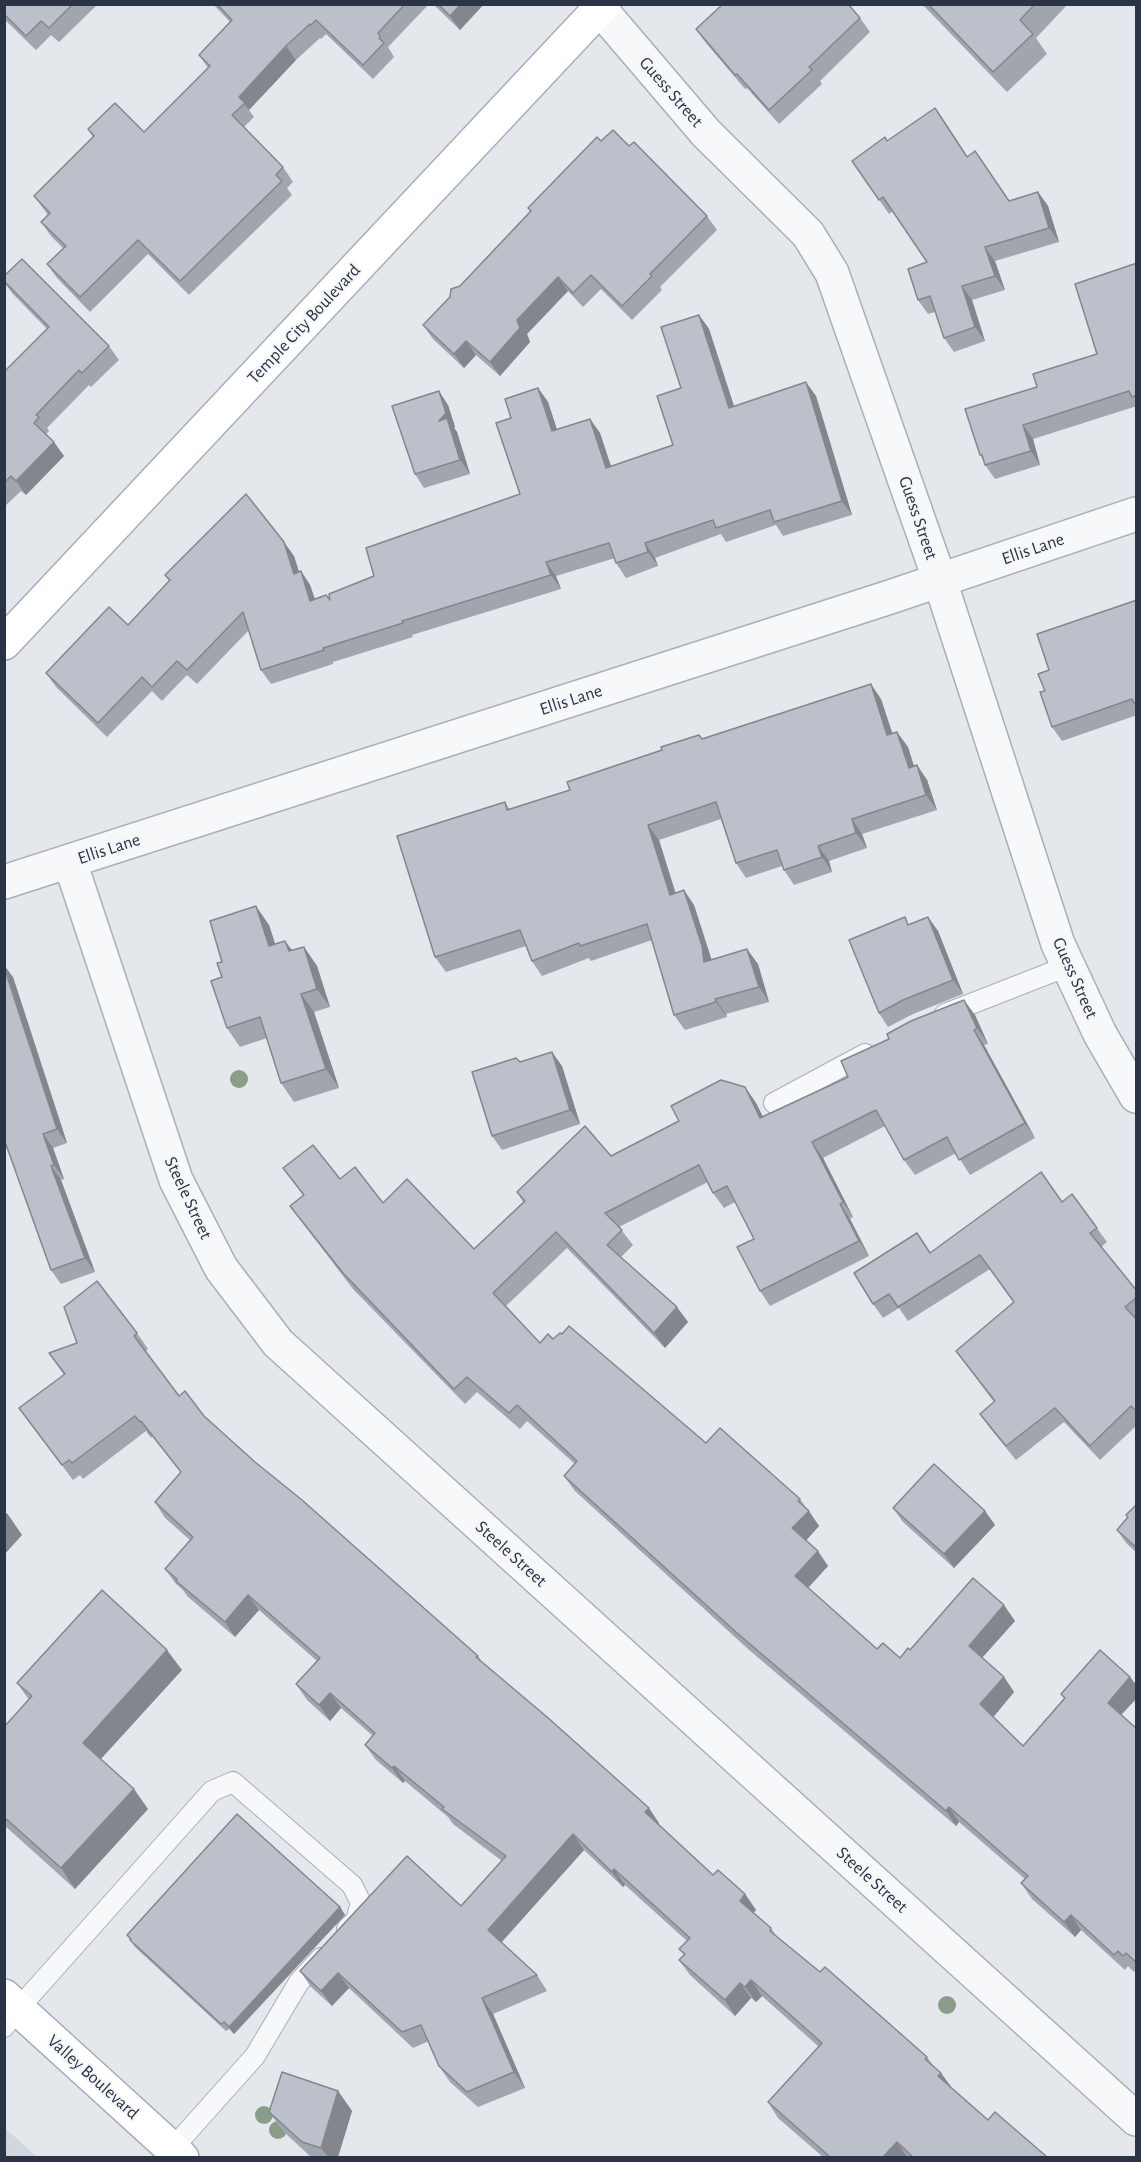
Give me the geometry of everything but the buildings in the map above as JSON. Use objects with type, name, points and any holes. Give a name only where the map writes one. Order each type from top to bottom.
[{"type":"main road","name":"Temple City Boulevard","points":[[4,643],[600,6]]},
{"type":"main road","name":"Valley Boulevard","points":[[9,2011],[177,2153]]},
{"type":"street","name":"Guess Street","points":[[600,6],[706,133],[808,234],[832,273],[940,581],[1058,944],[1100,1034],[1137,1096]]},
{"type":"street","name":"Ellis Lane","points":[[4,882],[940,581],[1137,514]]},
{"type":"street","name":"Steele Street","points":[[70,862],[176,1180],[221,1268],[278,1343],[1137,2119]]},
{"type":"lane","points":[[927,1021],[1068,966]]},
{"type":"lane","points":[[774,1103],[886,1042]]},
{"type":"lane","points":[[9,2011],[212,1791],[233,1782],[352,1885],[361,1903],[356,1920],[299,1982],[255,2056],[177,2153]]},
{"type":"shaded area","points":[[5,2128],[37,2157],[5,2157]]}]
